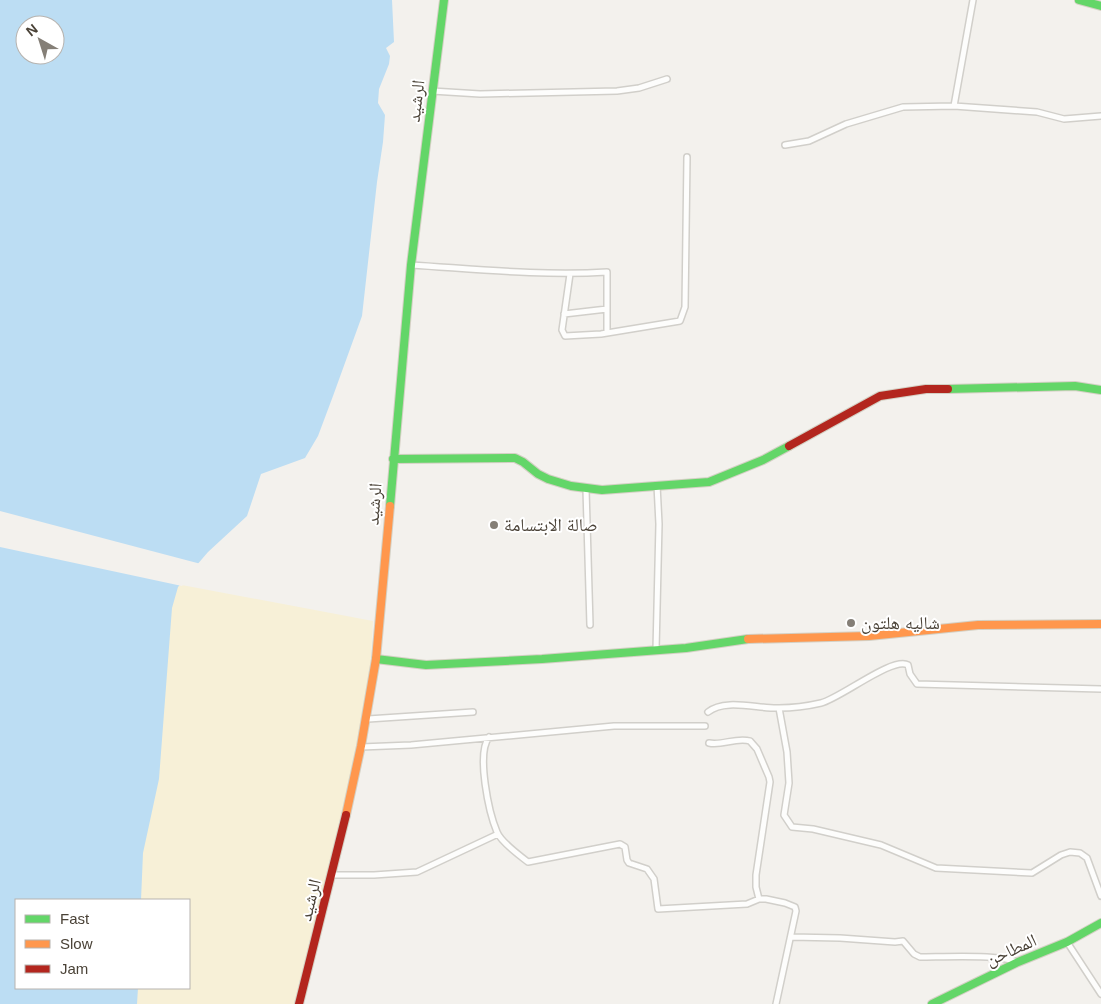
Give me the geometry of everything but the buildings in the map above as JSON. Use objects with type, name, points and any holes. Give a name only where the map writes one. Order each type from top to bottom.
[{"type":"street","name":"الرشيد","points":[[299,1004],[348,812],[368,719],[376,659],[411,265],[444,0]]},
{"type":"street","points":[[954,106],[973,0]]},
{"type":"street","points":[[1080,0],[1101,6]]},
{"type":"street","points":[[432,91],[480,94],[617,91],[639,88],[667,79]]},
{"type":"street","points":[[785,145],[809,142],[846,124],[903,108],[954,106],[1037,112],[1064,119],[1101,116]]},
{"type":"street","points":[[570,274],[562,332],[565,336],[607,333],[680,321],[685,307],[687,157]]},
{"type":"street","points":[[411,265],[570,274],[607,272],[607,333]]},
{"type":"street","points":[[564,314],[607,309]]},
{"type":"street","points":[[393,460],[515,458],[526,462],[540,476],[586,489],[602,490],[708,482],[762,460],[880,396],[926,389],[1074,386],[1101,390]]},
{"type":"street","points":[[656,650],[659,524],[657,485]]},
{"type":"street","points":[[586,489],[590,625]]},
{"type":"street","points":[[376,659],[426,665],[542,659],[656,650],[702,646],[754,638],[869,636],[978,625],[1101,624]]},
{"type":"street","points":[[708,712],[715,706],[779,708],[823,702],[849,690],[878,672],[899,663],[908,665],[910,674],[917,684],[1101,689]]},
{"type":"street","points":[[779,708],[787,752],[788,783],[784,815],[792,826],[881,845],[936,868],[1032,873],[1061,855],[1070,852],[1080,853],[1087,858],[1101,896]]},
{"type":"street","points":[[368,719],[473,712]]},
{"type":"street","points":[[361,748],[614,726],[706,726]]},
{"type":"street","points":[[489,737],[484,747],[483,766],[498,834],[528,862],[623,845],[629,863],[647,869],[654,879],[658,909],[747,904],[759,899],[785,903],[795,907],[796,911],[791,937],[776,1004]]},
{"type":"street","points":[[709,743],[715,745],[736,740],[750,741],[757,749],[769,777],[770,782],[756,875],[759,899]]},
{"type":"street","points":[[332,875],[418,872],[498,834]]},
{"type":"street","name":"المطاحن","points":[[932,1004],[1018,962],[1067,942],[1101,923]]},
{"type":"street","points":[[791,937],[903,941],[914,954],[920,957],[989,958],[1018,962]]},
{"type":"street","points":[[1067,942],[1101,994]]},
{"type":"sand","points":[[171,583],[373,621],[370,672],[355,755],[294,1004],[107,1004],[108,989],[190,989],[190,899],[112,899]]},
{"type":"water","points":[[0,0],[392,0],[394,42],[386,48],[390,56],[389,64],[379,89],[378,103],[385,115],[383,142],[362,316],[318,436],[305,458],[261,474],[247,516],[208,552],[178,587],[172,608],[159,779],[143,853],[141,899],[15,899],[15,989],[138,989],[137,1004],[0,1004]]},
{"type":"pier","points":[[0,511],[201,564],[182,586],[0,547]]},
{"type":"traffic: fast","points":[[390,506],[411,265],[444,0]]},
{"type":"traffic: fast","points":[[1079,0],[1101,6]]},
{"type":"traffic: fast","points":[[948,389],[1075,386],[1101,390]]},
{"type":"traffic: fast","points":[[393,459],[515,458],[548,479],[571,486],[602,490],[709,482],[763,460],[789,446]]},
{"type":"traffic: fast","points":[[376,659],[426,665],[542,659],[686,648],[748,639]]},
{"type":"traffic: fast","points":[[932,1004],[1018,962],[1067,942],[1101,923]]},
{"type":"traffic: slow","points":[[346,815],[361,746],[376,659],[390,506]]},
{"type":"traffic: slow","points":[[748,639],[869,636],[978,625],[1101,624]]},
{"type":"traffic: jam","points":[[789,446],[880,396],[926,389],[948,389]]},
{"type":"traffic: jam","points":[[299,1004],[346,815]]},
{"type":"place","name":"صالة الابتسامة","points":[[494,525]]},
{"type":"place","name":"شاليه هلتون","points":[[851,623]]}]
